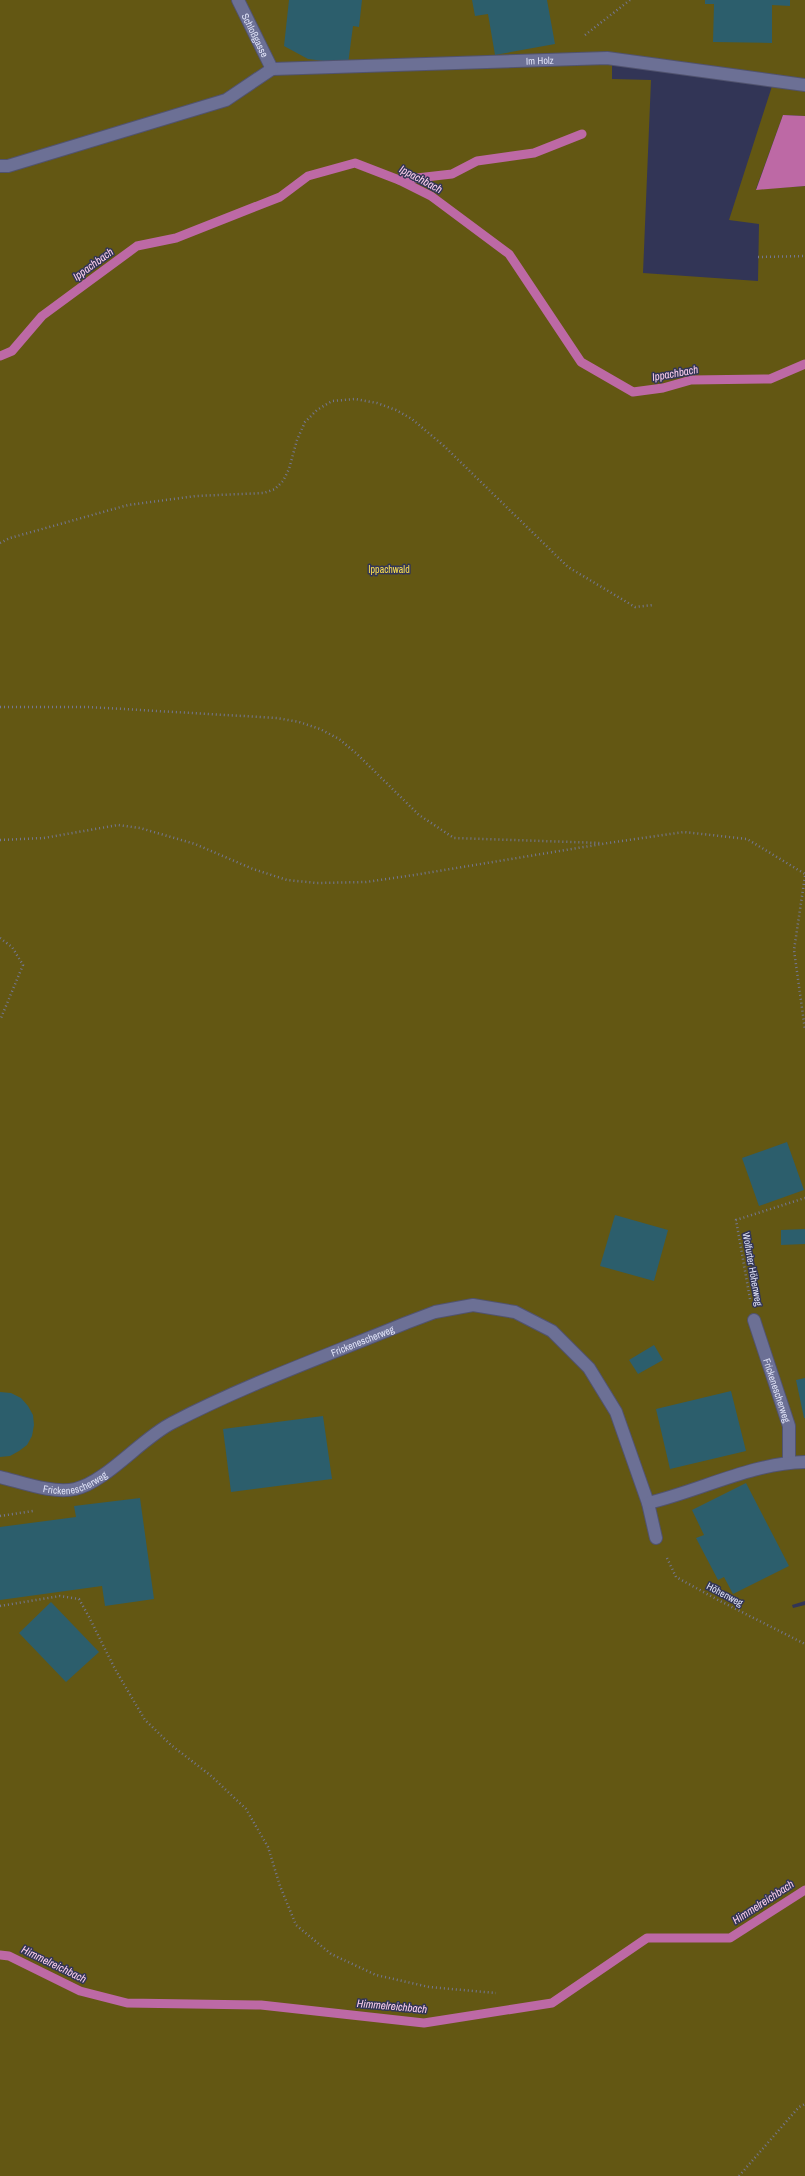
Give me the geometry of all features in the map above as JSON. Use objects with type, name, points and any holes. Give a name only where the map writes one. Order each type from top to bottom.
[{"type":"street","name":"Schloßgasse","points":[[238,0],[272,70]]},
{"type":"street","name":"Im Holz","points":[[272,70],[607,58],[805,85]]},
{"type":"street","points":[[0,166],[8,166],[226,100],[272,70]]},
{"type":"street","name":"Frickenescherweg","points":[[0,1477],[50,1489],[74,1489],[94,1481],[170,1424],[231,1395],[435,1312],[473,1305],[516,1312],[552,1331],[589,1368],[616,1412],[648,1503],[656,1538]]},
{"type":"street","name":"Frickenescherweg","points":[[754,1320],[789,1426],[789,1462]]},
{"type":"street","points":[[648,1503],[678,1496],[768,1466],[789,1462],[805,1462]]},
{"type":"path","points":[[582,37],[630,0]]},
{"type":"path","points":[[758,257],[805,256]]},
{"type":"path","points":[[0,543],[10,538],[128,505],[196,496],[264,493],[275,489],[283,481],[289,468],[297,440],[305,422],[317,410],[332,401],[355,399],[384,406],[412,419],[444,446],[568,567],[635,607],[653,605]]},
{"type":"path","points":[[0,707],[89,707],[277,718],[299,722],[320,729],[339,739],[356,753],[419,815],[454,838],[608,843]]},
{"type":"path","points":[[0,840],[44,838],[118,825],[140,828],[195,844],[253,869],[287,880],[317,883],[366,882],[414,876],[608,843],[684,832],[747,839],[805,875],[794,950],[805,1030]]},
{"type":"path","points":[[0,938],[12,946],[22,966],[1,1018]]},
{"type":"path","name":"Wolfurter Höhenweg","points":[[754,1320],[736,1220],[805,1198]]},
{"type":"path","name":"Höhenweg","points":[[656,1538],[676,1577],[805,1644]]},
{"type":"path","points":[[0,1606],[60,1596],[79,1599],[115,1669],[145,1720],[171,1745],[210,1775],[246,1809],[268,1847],[280,1886],[296,1925],[331,1954],[376,1975],[430,1987],[496,1993]]},
{"type":"path","points":[[739,2176],[799,2107],[805,2104]]},
{"type":"green space","name":"Ippachwald","points":[[0,0],[805,0],[805,116],[783,115],[756,189],[805,186],[805,1601],[792,1605],[793,1608],[805,1605],[805,2176],[0,2176]],"holes":[[[653,64],[774,80],[729,220],[759,224],[758,281],[643,273],[651,80],[612,79],[612,65]]]},
{"type":"shaded area","points":[[783,115],[805,116],[805,186],[756,190]]},
{"type":"building","points":[[289,0],[362,0],[359,27],[353,26],[348,64],[308,59],[284,46]]},
{"type":"building","points":[[472,0],[547,0],[555,44],[495,55],[488,14],[475,16]]},
{"type":"building","points":[[705,0],[790,0],[790,6],[772,5],[772,43],[713,42],[714,4],[705,4]]},
{"type":"building","points":[[787,1142],[804,1190],[759,1206],[742,1158]]},
{"type":"building","points":[[615,1215],[668,1230],[654,1281],[600,1266]]},
{"type":"building","points":[[805,1229],[805,1244],[781,1245],[781,1230]]},
{"type":"building","points":[[654,1345],[663,1360],[638,1374],[629,1360]]},
{"type":"building","points":[[805,1378],[805,1418],[804,1418],[796,1380]]},
{"type":"building","points":[[731,1391],[746,1451],[670,1469],[656,1409]]},
{"type":"building","points":[[0,1392],[11,1393],[21,1398],[33,1415],[34,1425],[32,1436],[27,1445],[10,1456],[0,1457]]},
{"type":"building","points":[[323,1416],[332,1479],[231,1492],[223,1429]]},
{"type":"building","points":[[746,1483],[789,1566],[733,1594],[724,1577],[718,1580],[696,1538],[704,1535],[692,1510]]},
{"type":"building","points":[[140,1498],[154,1599],[105,1606],[102,1586],[0,1600],[0,1527],[76,1517],[74,1506]]},
{"type":"building","points":[[51,1602],[99,1652],[66,1682],[19,1633]]},
{"type":"waterway","points":[[399,180],[452,174],[477,161],[534,153],[582,134]]},
{"type":"waterway","name":"Ippachbach","points":[[0,356],[12,351],[42,316],[137,246],[176,238],[280,197],[308,176],[355,163],[399,180],[431,196],[509,254],[581,362],[633,392],[663,388],[691,380],[770,379],[805,364]]},
{"type":"waterway","name":"Himmelreichbach","points":[[0,1955],[9,1956],[80,1991],[127,2003],[261,2005],[424,2023],[552,2003],[647,1938],[730,1938],[805,1890]]}]
